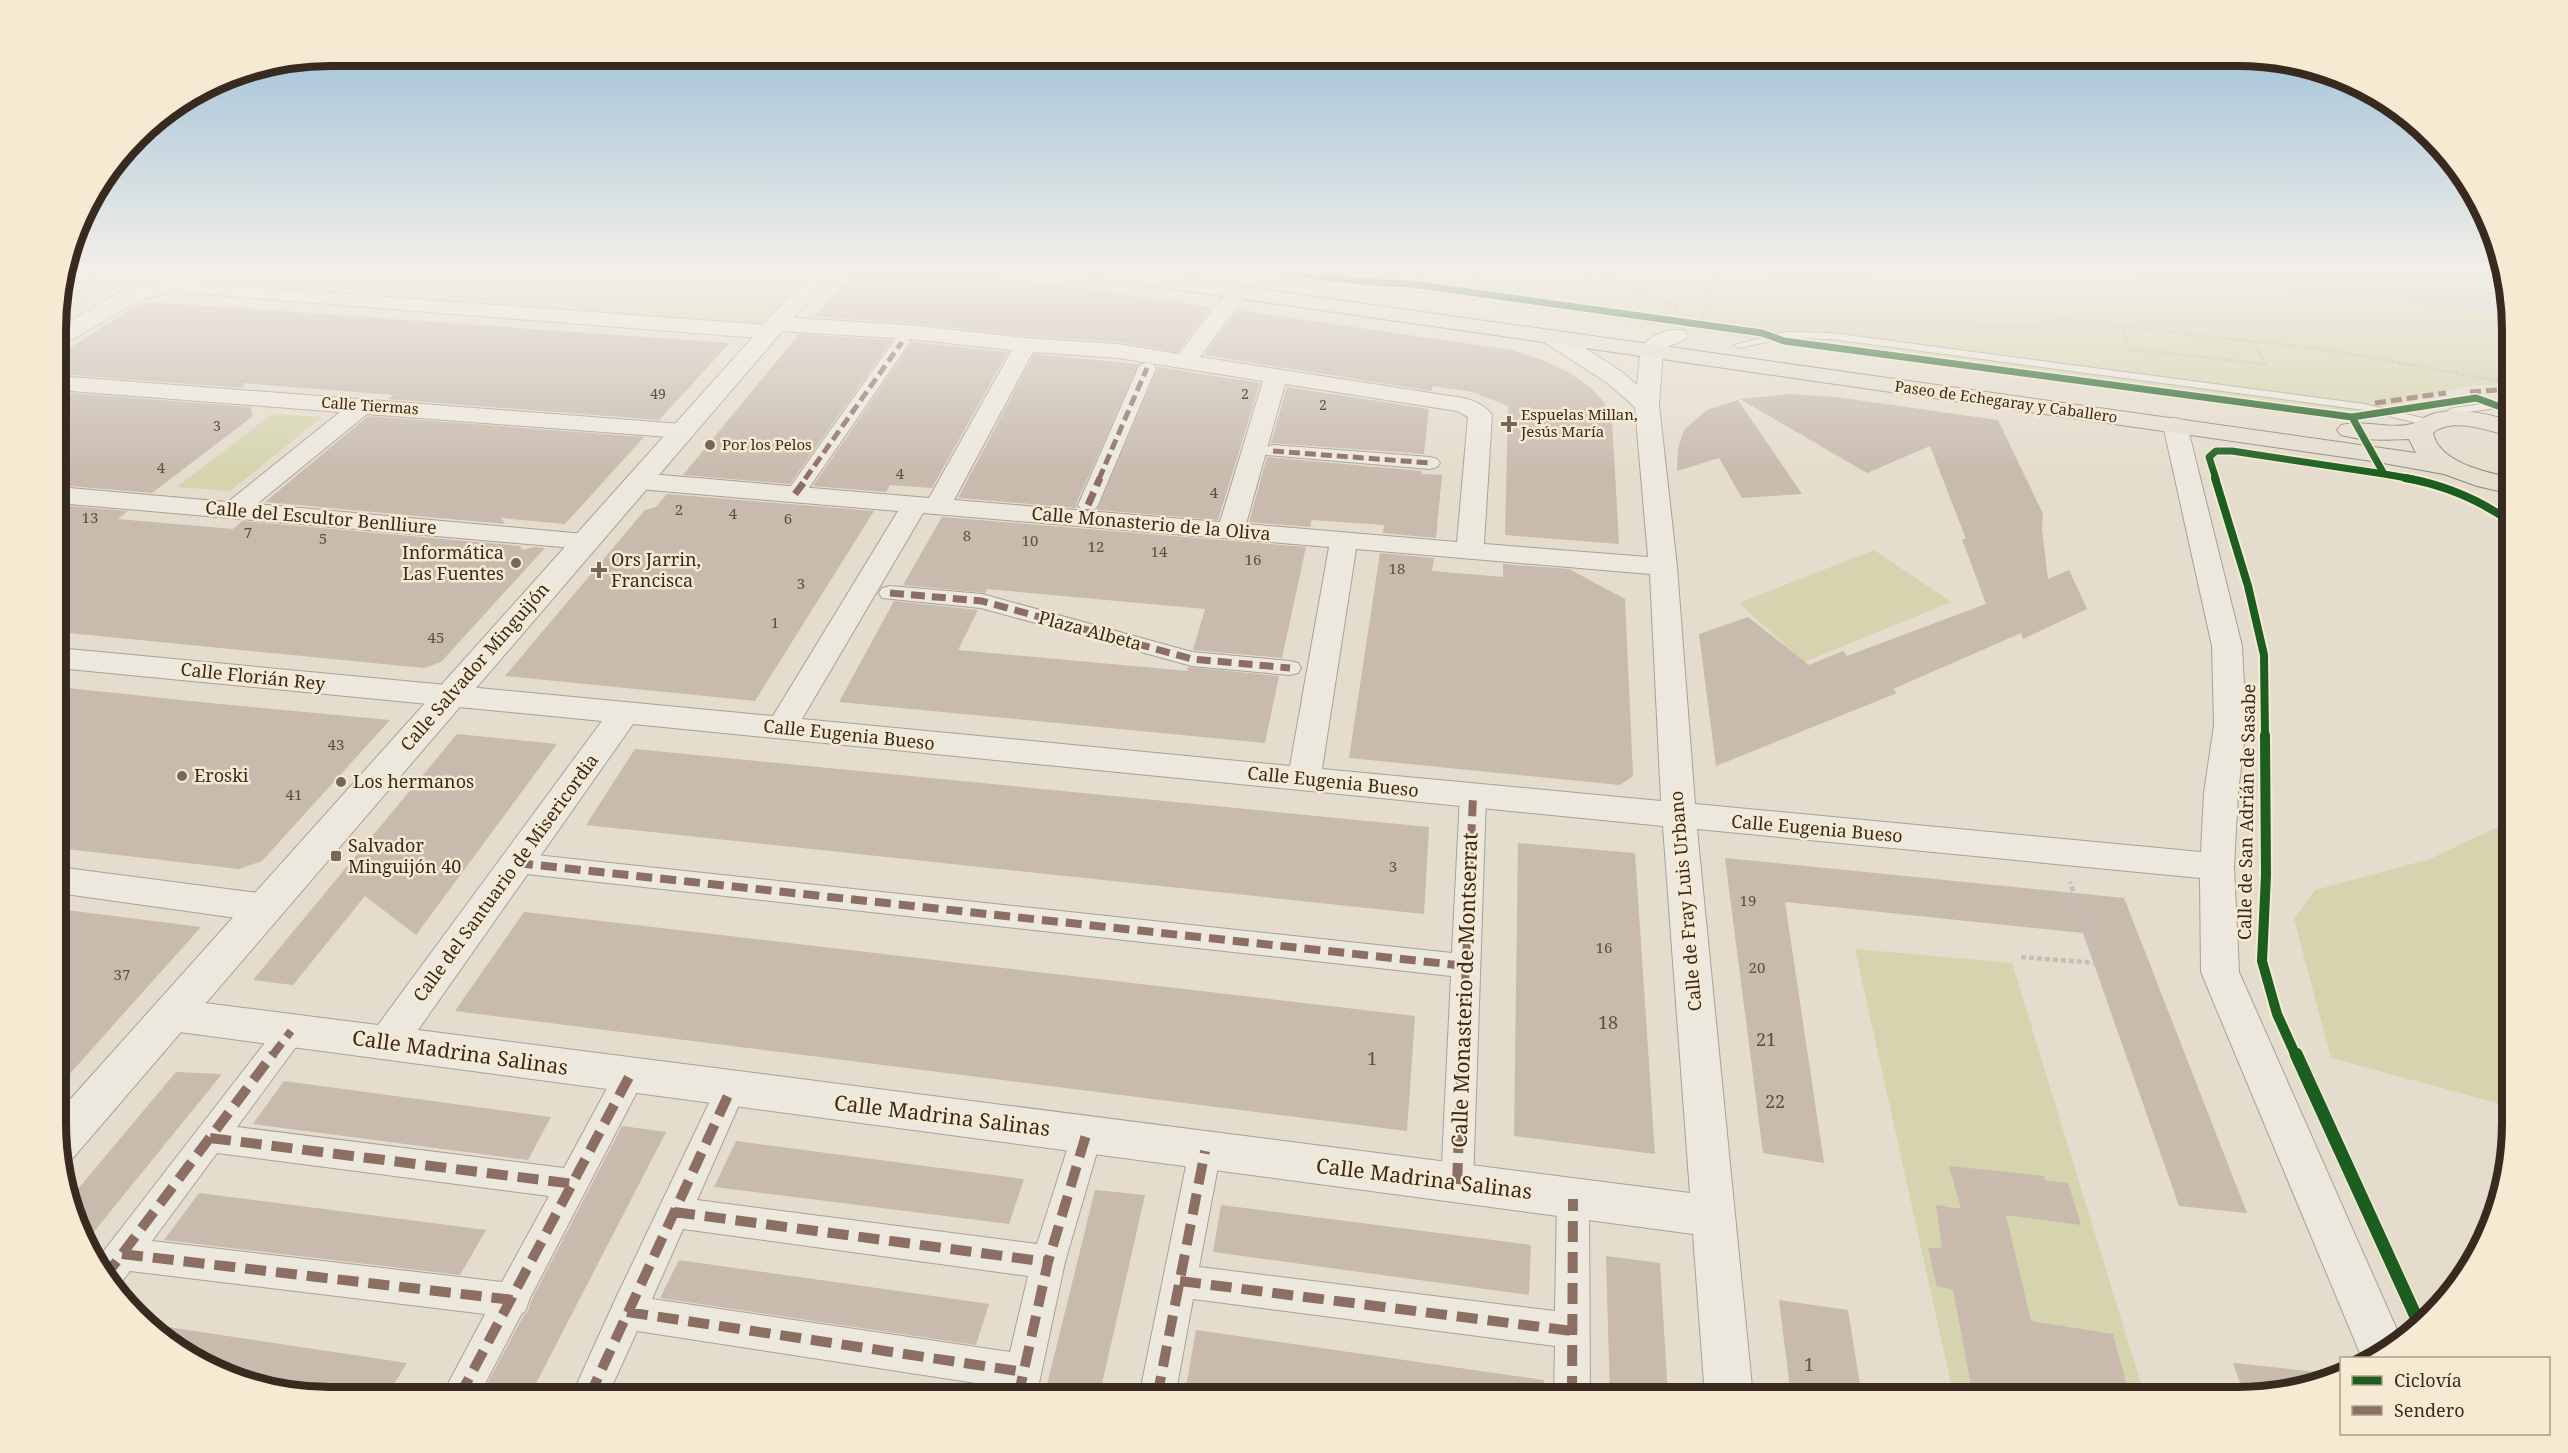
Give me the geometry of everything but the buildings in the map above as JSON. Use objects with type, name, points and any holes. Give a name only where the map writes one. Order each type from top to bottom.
[{"type":"main road","name":"Paseo de Echegaray y Caballero","points":[[1565,340],[2406,458],[2502,483]]},
{"type":"main road","name":"Paseo de Echegaray y Caballero","points":[[1724,340],[1739,345],[2335,429],[2378,433],[2428,425],[2481,421],[2502,426]]},
{"type":"main road","points":[[2428,425],[2422,444],[2429,452],[2502,496]]},
{"type":"street","name":"Calle Salvador Minguijón","points":[[67,1134],[762,340]]},
{"type":"street","points":[[979,340],[1118,351],[1463,405],[1480,415],[1470,551]]},
{"type":"street","points":[[1185,361],[1201,340]]},
{"type":"street","points":[[1555,340],[1614,377],[1647,405]]},
{"type":"street","points":[[1651,352],[1654,345],[1661,340]]},
{"type":"street","points":[[795,494],[902,342]]},
{"type":"street","points":[[781,729],[1026,345]]},
{"type":"street","name":"Calle de Fray Luis Urbano","points":[[1651,352],[1647,405],[1663,567],[1678,815],[1728,1387]]},
{"type":"street","points":[[1088,505],[1147,368]]},
{"type":"street","points":[[1231,531],[1276,376]]},
{"type":"street","name":"Calle Tiermas","points":[[66,384],[682,431]]},
{"type":"street","points":[[234,510],[363,405]]},
{"type":"street","name":"Calle de San Adrián de Sasabe","points":[[2175,425],[2228,646],[2230,725],[2221,793],[2217,867],[2220,972],[2380,1345]]},
{"type":"street","points":[[1273,451],[1430,463]]},
{"type":"street","name":"Calle Monasterio de la Oliva","points":[[639,481],[1663,567]]},
{"type":"street","name":"Calle del Escultor Benlliure","points":[[66,496],[585,542]]},
{"type":"street","points":[[1304,779],[1344,540]]},
{"type":"street","name":"Plaza Albeta","points":[[890,593],[982,601],[1192,659],[1290,668]]},
{"type":"street","name":"Calle Florián Rey","points":[[66,659],[449,697]]},
{"type":"street","name":"Calle Eugenia Bueso","points":[[449,697],[2217,867]]},
{"type":"street","name":"Calle del Santuario de Misericordia","points":[[387,1043],[625,713]]},
{"type":"street","name":"Calle Monasterio de Montserrat","points":[[1457,1184],[1473,796]]},
{"type":"street","points":[[517,863],[1466,966]]},
{"type":"street","points":[[66,881],[265,908]]},
{"type":"street","name":"Calle Madrina Salinas","points":[[172,1015],[1712,1216]]},
{"type":"street","points":[[113,1266],[291,1031]]},
{"type":"street","points":[[465,1387],[513,1300],[630,1076]]},
{"type":"street","points":[[593,1387],[731,1089]]},
{"type":"street","points":[[627,1312],[1021,1384],[1048,1262],[1086,1135]]},
{"type":"street","points":[[210,1138],[573,1184]]},
{"type":"street","points":[[1159,1387],[1205,1150]]},
{"type":"street","points":[[1572,1387],[1573,1198]]},
{"type":"street","points":[[674,1212],[1048,1262]]},
{"type":"street","points":[[113,1266],[513,1300]]},
{"type":"street","points":[[1180,1281],[1572,1331]]},
{"type":"lane","points":[[1739,345],[1761,340]]},
{"type":"lane","points":[[1861,340],[2364,407],[2428,425],[2445,414],[2457,410],[2502,405]]},
{"type":"path","points":[[2126,340],[2129,349],[2265,364],[2253,340]]},
{"type":"path","points":[[2253,340],[2329,350],[2502,381]]},
{"type":"path","points":[[2021,957],[2097,963],[2060,852]]},
{"type":"green space","points":[[1756,340],[2502,340],[2502,386],[2474,385],[2363,412],[2308,417]]},
{"type":"green space","points":[[272,414],[322,417],[230,491],[177,487]]},
{"type":"green space","points":[[1874,550],[1951,602],[1804,662],[1739,603]]},
{"type":"green space","points":[[2502,825],[2502,1104],[2331,1058],[2294,919],[2315,890],[2430,859]]},
{"type":"green space","points":[[1855,949],[2012,963],[2142,1387],[1952,1387]]},
{"type":"marked path","points":[[795,494],[902,342]]},
{"type":"marked path","points":[[1088,505],[1147,368]]},
{"type":"marked path","points":[[2470,392],[2502,390]]},
{"type":"marked path","points":[[2375,403],[2446,393]]},
{"type":"marked path","points":[[1273,451],[1430,463]]},
{"type":"marked path","points":[[890,593],[982,601],[1192,659],[1290,668]]},
{"type":"marked path","points":[[1457,1184],[1473,796]]},
{"type":"marked path","points":[[517,863],[1466,966]]},
{"type":"marked path","points":[[111,1269],[291,1031]]},
{"type":"marked path","points":[[464,1387],[630,1075]]},
{"type":"marked path","points":[[594,1387],[731,1089]]},
{"type":"marked path","points":[[1020,1387],[1048,1262],[1086,1135]]},
{"type":"marked path","points":[[210,1138],[574,1184]]},
{"type":"marked path","points":[[1159,1387],[1205,1151]]},
{"type":"marked path","points":[[1572,1387],[1573,1199]]},
{"type":"marked path","points":[[674,1212],[1048,1262]]},
{"type":"marked path","points":[[122,1254],[513,1300]]},
{"type":"marked path","points":[[1180,1281],[1572,1331]]},
{"type":"marked path","points":[[627,1312],[1024,1372]]},
{"type":"cycle path","points":[[1781,340],[2352,417],[2476,398],[2502,407]]},
{"type":"cycle path","points":[[2352,417],[2384,474],[2451,489],[2467,495],[2502,516]]},
{"type":"cycle path","points":[[2384,474],[2232,451],[2216,451],[2209,457],[2248,586],[2264,655],[2266,875],[2262,961],[2277,1014],[2416,1317]]},
{"type":"place","name":"Espuelas Millan, Jesús María","points":[[1509,424]]},
{"type":"place","name":"Por los Pelos","points":[[710,445]]},
{"type":"place","name":"Informática Las Fuentes","points":[[516,563]]},
{"type":"place","name":"Ors Jarrin, Francisca","points":[[599,570]]},
{"type":"place","name":"Eroski","points":[[182,776]]},
{"type":"place","name":"Los hermanos","points":[[341,782]]},
{"type":"place","name":"Salvador Minguijón 40","points":[[336,856]]}]
